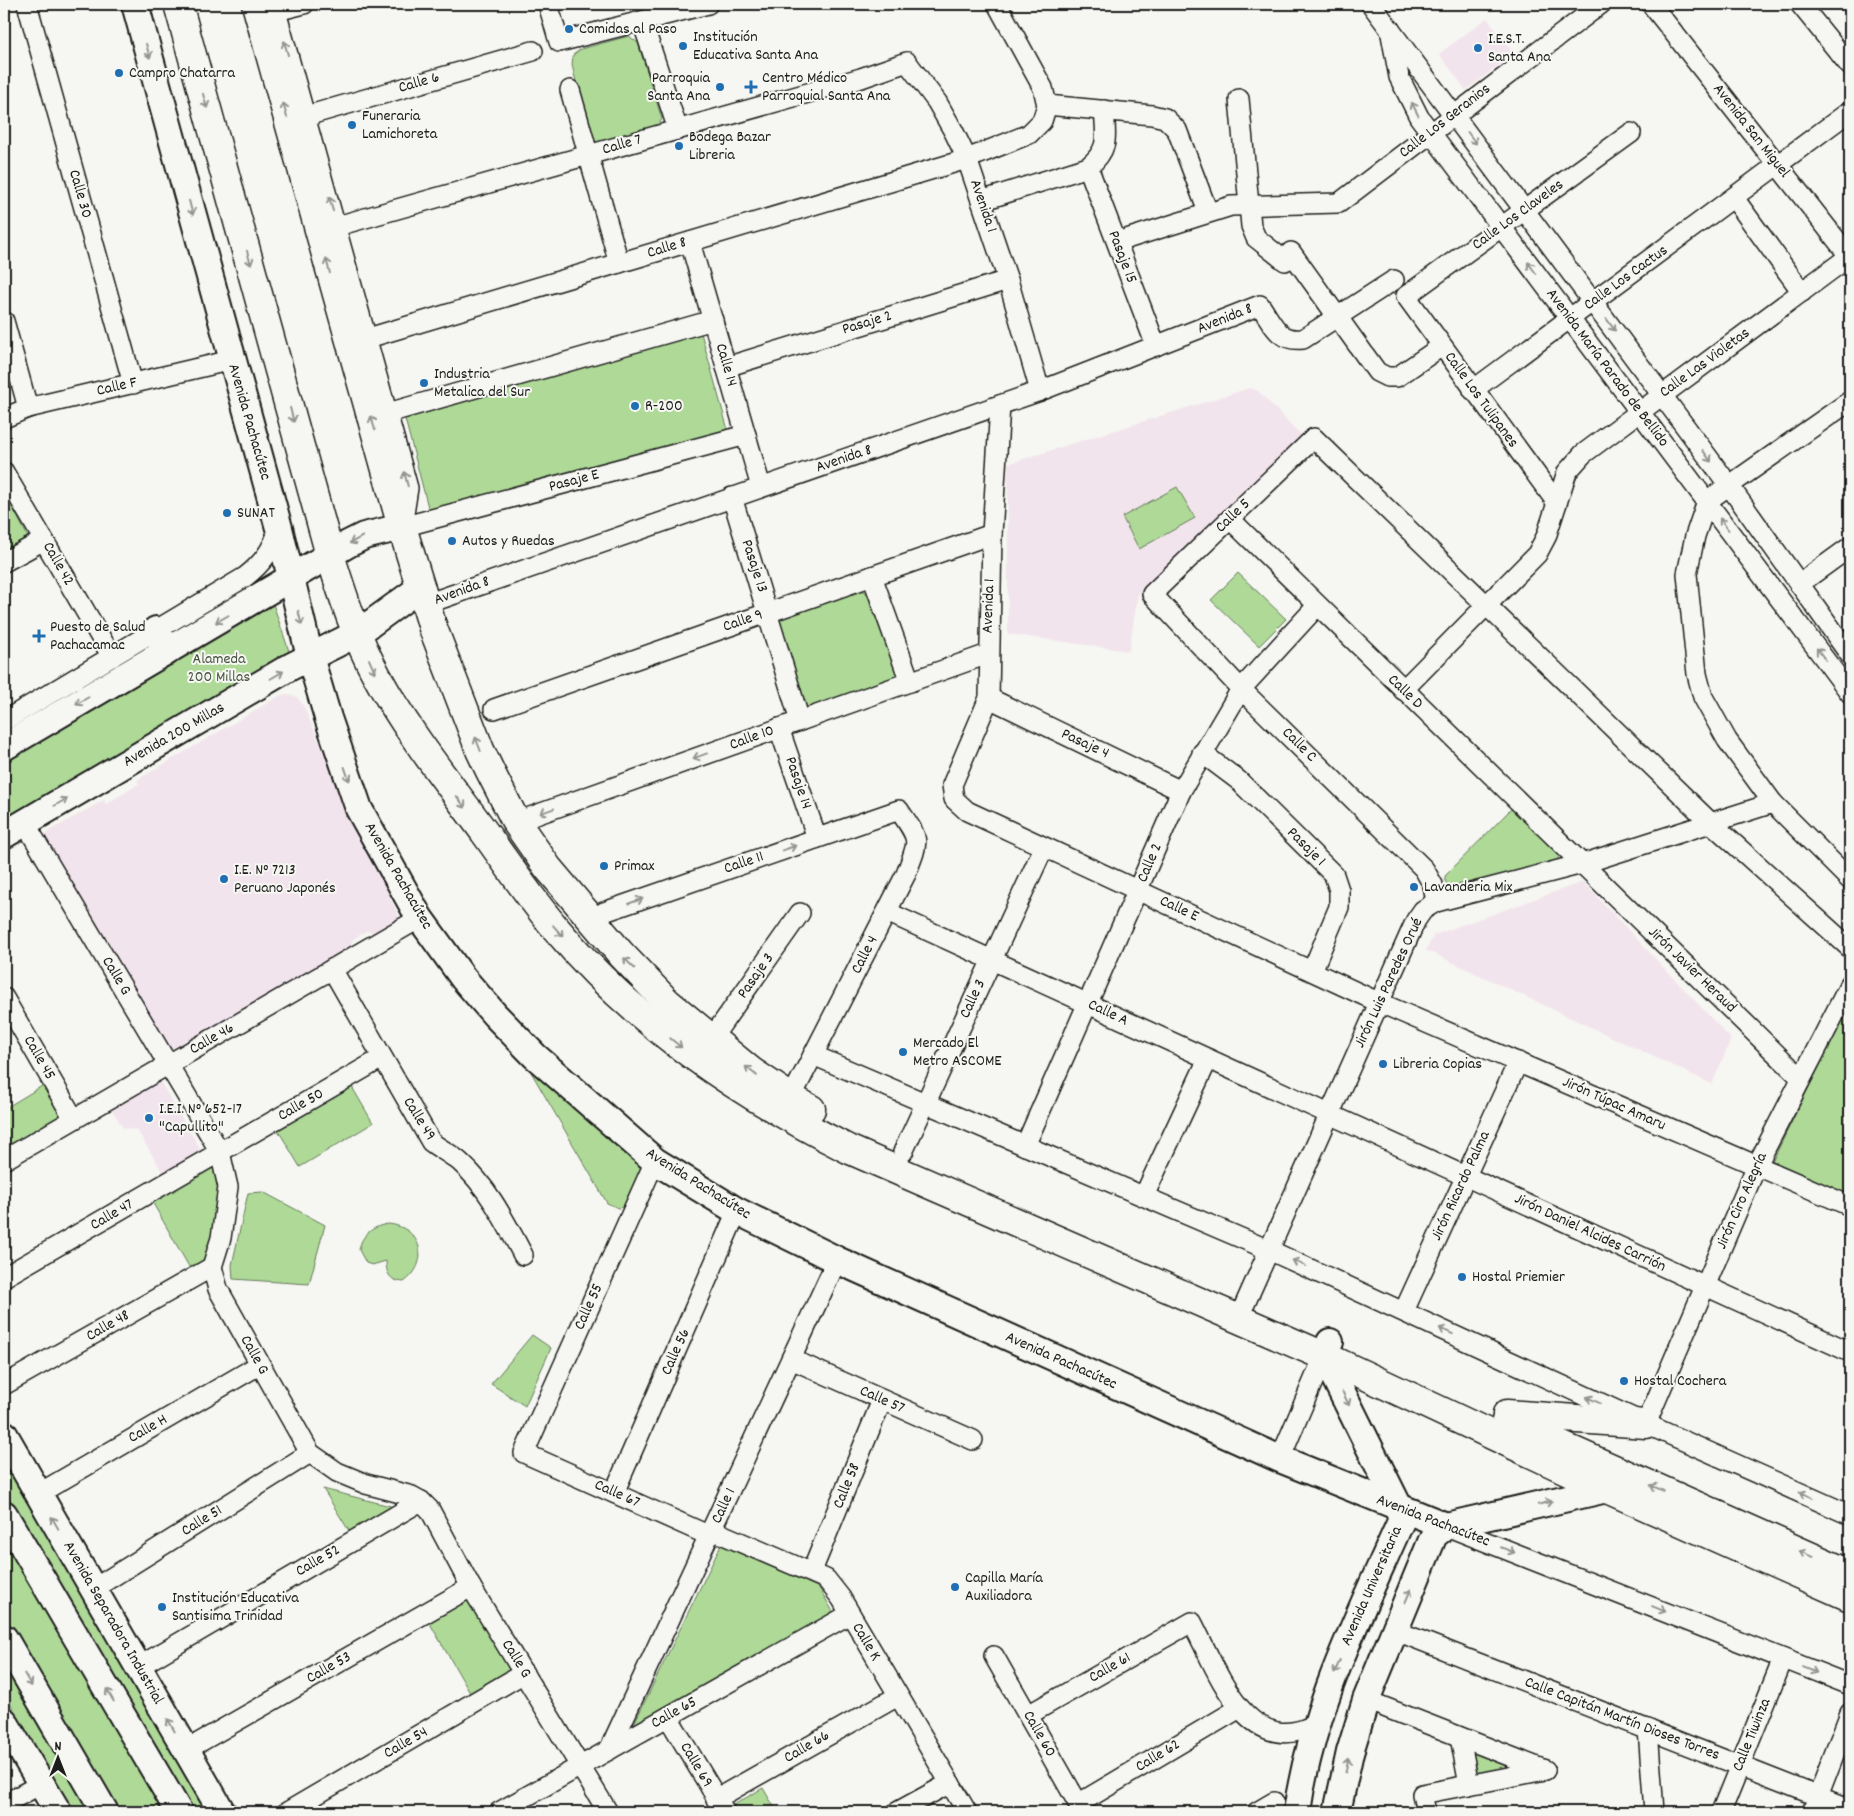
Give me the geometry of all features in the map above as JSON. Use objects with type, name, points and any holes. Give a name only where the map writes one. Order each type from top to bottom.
[{"type":"main road","points":[[178,4],[330,555],[358,633],[376,675],[410,729],[526,891],[559,932],[599,975],[640,1014],[696,1059],[741,1090],[789,1119],[848,1149],[1327,1349],[1487,1413],[1850,1574]]},
{"type":"main road","points":[[269,6],[402,527],[423,596],[480,750],[516,822],[548,868],[620,954],[667,1002],[752,1072],[791,1098],[903,1152],[1245,1304],[1327,1349],[1607,1489],[1850,1598]]},
{"type":"main road","points":[[1487,1413],[1646,1424]]},
{"type":"street","name":"Calle 30","points":[[27,4],[133,384]]},
{"type":"street","name":"Avenida Pachacútec","points":[[135,4],[279,528],[310,657],[328,718],[359,809],[420,918],[463,978],[495,1015],[535,1056],[655,1161],[737,1211],[837,1260],[1280,1459],[1400,1509],[1850,1685]]},
{"type":"street","points":[[4,721],[112,657],[162,640],[290,579],[364,536],[402,527],[408,488],[306,116],[269,6],[304,4]]},
{"type":"street","points":[[548,4],[559,42],[708,4]]},
{"type":"street","points":[[997,4],[1043,88],[1047,105],[1165,118],[1177,130],[1208,212]]},
{"type":"street","name":"Avenida María Parado de Bellido","points":[[1371,4],[1662,394],[1850,655]]},
{"type":"street","name":"Calle Los Geranios","points":[[1247,204],[1339,203],[1601,4]]},
{"type":"street","name":"Avenida San Miguel","points":[[1651,4],[1850,257]]},
{"type":"street","points":[[1800,4],[1850,66]]},
{"type":"street","points":[[642,21],[678,130]]},
{"type":"street","name":"Avenida María Parado de Bellido","points":[[1390,29],[1399,77],[1419,117],[1850,693]]},
{"type":"street","name":"Calle 6","points":[[306,116],[533,51]]},
{"type":"street","name":"Calle 7","points":[[337,226],[860,78],[907,62]]},
{"type":"street","name":"Avenida 1","points":[[907,62],[936,102],[967,159],[1008,280],[1040,391]]},
{"type":"street","points":[[570,90],[619,263]]},
{"type":"street","points":[[1239,99],[1247,204],[1250,226],[1256,238],[1288,256],[1338,317],[1377,372],[1387,377],[1397,377],[1442,346]]},
{"type":"street","name":"Calle 8","points":[[368,338],[967,159],[1029,134],[1042,120],[1047,105]]},
{"type":"street","points":[[981,201],[1088,167],[1099,158],[1107,142],[1104,110]]},
{"type":"street","points":[[1778,165],[1850,111]]},
{"type":"street","name":"Calle Los Claveles","points":[[1406,296],[1630,133]]},
{"type":"street","name":"Calle Los Cactus","points":[[1473,390],[1778,165]]},
{"type":"street","name":"Pasaje 15","points":[[1088,167],[1156,346]]},
{"type":"street","points":[[1734,198],[1802,292]]},
{"type":"street","points":[[1117,242],[1208,212],[1247,204]]},
{"type":"street","name":"Calle 14","points":[[690,242],[761,488]]},
{"type":"street","name":"Calle Las Violetas","points":[[1403,690],[1488,606],[1537,554],[1546,538],[1567,472],[1583,454],[1850,257]]},
{"type":"street","name":"Pasaje 2","points":[[726,367],[1008,280]]},
{"type":"street","points":[[1338,317],[1394,280]]},
{"type":"street","name":"Calle Los Tulipanes","points":[[1406,296],[1557,503]]},
{"type":"street","name":"Avenida 8","points":[[423,596],[761,488],[1000,405],[1260,305],[1280,334],[1290,341],[1303,339],[1338,317]]},
{"type":"street","points":[[388,412],[713,320]]},
{"type":"street","points":[[4,321],[28,408]]},
{"type":"street","name":"Calle F","points":[[4,418],[28,408],[232,360]]},
{"type":"street","points":[[1850,401],[1728,484],[1707,501],[1695,536],[1687,574],[1695,654],[1704,697],[1727,740],[1773,803],[1850,880]]},
{"type":"street","name":"Avenida 1","points":[[954,799],[952,785],[989,698],[988,654],[992,534],[1000,405]]},
{"type":"street","name":"Pasaje E","points":[[402,527],[746,435]]},
{"type":"street","name":"Calle 5","points":[[1152,594],[1314,438],[1488,606]]},
{"type":"street","name":"Calle 42","points":[[4,472],[112,657]]},
{"type":"street","name":"Pasaje 13","points":[[732,497],[800,721]]},
{"type":"street","name":"Calle D","points":[[1230,519],[1582,864]]},
{"type":"street","points":[[4,747],[162,640],[259,566],[276,540],[279,528]]},
{"type":"street","name":"Calle 9","points":[[494,709],[992,534]]},
{"type":"street","points":[[4,562],[44,540]]},
{"type":"street","points":[[1799,584],[1850,547]]},
{"type":"street","points":[[872,576],[910,682]]},
{"type":"street","name":"Calle C","points":[[1152,594],[1241,689],[1424,869],[1433,886],[1436,902]]},
{"type":"street","name":"Avenida 200 Millas","points":[[14,829],[310,657],[358,633],[423,596]]},
{"type":"street","name":"Calle 2","points":[[1025,1146],[1089,1004],[1181,790],[1241,689],[1317,606]]},
{"type":"street","points":[[1488,606],[1711,824],[1850,948]]},
{"type":"street","name":"Calle 10","points":[[516,822],[988,654]]},
{"type":"street","name":"Pasaje 4","points":[[989,698],[1181,790]]},
{"type":"street","name":"Pasaje 14","points":[[779,728],[818,838]]},
{"type":"street","name":"Pasaje 1","points":[[1202,753],[1238,780],[1334,875],[1339,890],[1339,907],[1312,970]]},
{"type":"street","name":"Calle E","points":[[954,799],[967,810],[1378,1002]]},
{"type":"street","name":"Jirón Luis Paredes Orué","points":[[1245,1304],[1378,1002],[1416,920],[1424,910],[1436,902],[1582,864],[1773,803]]},
{"type":"street","name":"Calle 11","points":[[592,921],[604,912],[899,810]]},
{"type":"street","name":"Calle 4","points":[[791,1098],[887,912],[915,850],[916,836],[899,810]]},
{"type":"street","name":"Calle G","points":[[14,829],[168,1064],[220,1152],[228,1187],[221,1238],[212,1267],[218,1289],[310,1453],[337,1472],[421,1501],[430,1510],[471,1587],[582,1766],[608,1812]]},
{"type":"street","name":"Calle 3","points":[[903,1152],[1044,846]]},
{"type":"street","name":"Jirón Javier Heraud","points":[[1582,864],[1801,1078]]},
{"type":"street","name":"Calle A","points":[[887,912],[1329,1114]]},
{"type":"street","name":"Pasaje 3","points":[[712,1038],[800,913]]},
{"type":"street","name":"Calle 46","points":[[4,1160],[420,918]]},
{"type":"street","name":"Calle 49","points":[[332,969],[431,1142],[458,1161],[477,1179],[500,1212],[523,1255]]},
{"type":"street","name":"Jirón Ciro Alegría","points":[[1646,1424],[1757,1165],[1850,984]]},
{"type":"street","name":"Calle 45","points":[[4,998],[74,1119]]},
{"type":"street","name":"Jirón Túpac Amaru","points":[[1378,1002],[1850,1206]]},
{"type":"street","points":[[813,1055],[1269,1250],[1646,1424],[1850,1514]]},
{"type":"street","name":"Calle 50","points":[[220,1152],[382,1058]]},
{"type":"street","points":[[1144,1196],[1208,1059]]},
{"type":"street","name":"Jirón Ricardo Palma","points":[[1404,1311],[1518,1062]]},
{"type":"street","name":"Jirón Daniel Alcides Carrión","points":[[1329,1114],[1850,1352]]},
{"type":"street","name":"Calle 47","points":[[4,1277],[220,1152]]},
{"type":"street","name":"Calle 55","points":[[524,1452],[655,1161]]},
{"type":"street","name":"Calle 56","points":[[614,1493],[737,1211]]},
{"type":"street","name":"Calle 1","points":[[609,1750],[837,1260]]},
{"type":"street","name":"Calle 48","points":[[4,1385],[212,1267]]},
{"type":"street","points":[[1280,1459],[1327,1349]]},
{"type":"street","name":"Avenida Universitaria","points":[[1285,1807],[1335,1671],[1401,1521],[1400,1509],[1327,1349]]},
{"type":"street","name":"Calle 57","points":[[791,1360],[973,1440]]},
{"type":"street","name":"Calle H","points":[[38,1494],[259,1365]]},
{"type":"street","name":"Calle 58","points":[[812,1571],[882,1400]]},
{"type":"street","name":"Avenida Separadora Industrial","points":[[4,1434],[222,1812]]},
{"type":"street","name":"Calle 67","points":[[524,1452],[614,1493],[711,1533]]},
{"type":"street","name":"Calle 51","points":[[93,1590],[310,1453]]},
{"type":"street","points":[[1337,1812],[1350,1752],[1366,1700],[1434,1535],[1446,1526],[1607,1489]]},
{"type":"street","name":"Calle 52","points":[[138,1667],[421,1501]]},
{"type":"street","points":[[4,1514],[179,1812]]},
{"type":"street","name":"Calle K","points":[[711,1533],[812,1571],[826,1579],[834,1588],[850,1614],[967,1812]]},
{"type":"street","name":"Calle 53","points":[[186,1750],[471,1587]]},
{"type":"street","name":"Calle 65","points":[[499,1812],[850,1614]]},
{"type":"street","name":"Calle 61","points":[[1028,1715],[1192,1622],[1238,1709]]},
{"type":"street","name":"Calle Capitán Martín Dioses Torres","points":[[1394,1630],[1740,1766],[1815,1804],[1850,1809]]},
{"type":"street","points":[[4,1638],[105,1812]]},
{"type":"street","name":"Calle 60","points":[[994,1656],[1081,1808]]},
{"type":"street","name":"Calle Tiwinza","points":[[1721,1812],[1783,1659]]},
{"type":"street","name":"Calle 54","points":[[288,1812],[524,1674]]},
{"type":"street","name":"Calle 66","points":[[721,1806],[898,1696]]},
{"type":"street","points":[[1366,1700],[1545,1770],[1469,1785],[1424,1803]]},
{"type":"street","points":[[1238,1709],[1262,1728],[1276,1731],[1302,1731],[1316,1724]]},
{"type":"street","name":"Calle 62","points":[[1081,1808],[1238,1709]]},
{"type":"street","points":[[1815,1804],[1850,1713]]},
{"type":"street","name":"Calle 69","points":[[668,1717],[721,1806]]},
{"type":"street","points":[[4,1721],[58,1812]]},
{"type":"street","points":[[1648,1730],[1654,1812]]},
{"type":"street","points":[[1460,1737],[1469,1785]]},
{"type":"street","points":[[897,1812],[950,1783]]},
{"type":"street","points":[[4,1804],[41,1784]]},
{"type":"street","points":[[1257,1812],[1285,1807]]},
{"type":"shaded area","name":"I.E.S.T. Santa Ana","points":[[1487,18],[1514,54],[1466,90],[1439,54]]},
{"type":"shaded area","points":[[1250,388],[1258,391],[1303,437],[1138,593],[1129,651],[1008,634],[1008,464]]},
{"type":"shaded area","name":"I.E. N° 7213 Peruano Japonés","points":[[289,694],[297,697],[304,707],[360,836],[401,920],[376,933],[366,931],[352,940],[350,949],[172,1053],[42,838],[44,834],[104,800],[106,804],[139,784],[137,780],[281,695]]},
{"type":"shaded area","points":[[1583,882],[1731,1039],[1712,1084],[1426,950],[1434,935]]},
{"type":"shaded area","name":"I.E.I. N° 652-17 \"Capullito\"","points":[[159,1080],[203,1154],[165,1176],[137,1130],[123,1128],[111,1108]]},
{"type":"green space","points":[[629,36],[638,43],[662,119],[658,126],[596,144],[590,141],[572,65],[573,55],[581,49]]},
{"type":"green space","points":[[701,333],[728,430],[429,511],[405,419]]},
{"type":"green space","points":[[1177,487],[1195,518],[1139,549],[1122,517]]},
{"type":"green space","points":[[4,491],[29,539],[4,553]]},
{"type":"green space","points":[[1238,573],[1286,619],[1259,646],[1211,600]]},
{"type":"green space","points":[[858,590],[864,591],[869,595],[901,674],[894,682],[802,710],[779,620]]},
{"type":"green space","name":"Alameda 200 Millas","points":[[272,601],[291,657],[4,829],[4,757]]},
{"type":"green space","points":[[1512,808],[1556,849],[1559,857],[1556,861],[1454,889],[1450,888],[1445,881],[1445,876]]},
{"type":"green space","points":[[1850,1003],[1850,1202],[1774,1167],[1772,1162]]},
{"type":"green space","points":[[531,1072],[536,1074],[641,1164],[643,1170],[642,1181],[624,1207],[618,1208],[607,1203]]},
{"type":"green space","points":[[47,1083],[67,1117],[4,1155],[4,1109]]},
{"type":"green space","points":[[352,1087],[373,1123],[300,1167],[278,1130]]},
{"type":"green space","points":[[215,1156],[225,1187],[207,1262],[192,1272],[150,1198]]},
{"type":"green space","points":[[263,1192],[325,1225],[309,1284],[233,1279],[232,1265],[248,1193]]},
{"type":"green space","points":[[388,1224],[409,1232],[419,1247],[418,1265],[404,1282],[395,1280],[390,1276],[386,1261],[372,1265],[366,1263],[359,1250],[362,1240],[369,1232],[377,1227]]},
{"type":"green space","points":[[532,1335],[551,1348],[525,1406],[491,1384]]},
{"type":"green space","points":[[4,1457],[210,1812],[191,1812],[4,1490]]},
{"type":"green space","points":[[323,1489],[398,1508],[351,1534]]},
{"type":"green space","points":[[4,1539],[164,1812],[117,1812],[4,1618]]},
{"type":"green space","points":[[722,1543],[819,1588],[835,1615],[629,1734]]},
{"type":"green space","points":[[470,1598],[514,1674],[473,1698],[429,1622]]},
{"type":"green space","points":[[4,1653],[97,1812],[74,1812],[4,1693]]},
{"type":"green space","points":[[1468,1749],[1526,1769],[1474,1779]]},
{"type":"green space","points":[[763,1788],[777,1812],[733,1812],[730,1807]]},
{"type":"place","name":"Comidas al Paso","points":[[569,29]]},
{"type":"place","name":"Institución Educativa Santa Ana","points":[[683,46]]},
{"type":"place","name":"I.E.S.T. Santa Ana","points":[[1478,48]]},
{"type":"place","name":"Campro Chatarra","points":[[119,73]]},
{"type":"place","name":"Parroquia Santa Ana","points":[[720,87]]},
{"type":"place","name":"Centro Médico Parroquial Santa Ana","points":[[751,87]]},
{"type":"place","name":"Funeraria Lamichoreta","points":[[352,125]]},
{"type":"place","name":"Bodega Bazar Libreria","points":[[679,146]]},
{"type":"place","name":"Industria Metalica del Sur","points":[[424,383]]},
{"type":"place","name":"R-200","points":[[635,406]]},
{"type":"place","name":"SUNAT","points":[[227,513]]},
{"type":"place","name":"Autos y Ruedas","points":[[452,541]]},
{"type":"place","name":"Puesto de Salud Pachacamac","points":[[39,636]]},
{"type":"place","name":"Primax","points":[[604,866]]},
{"type":"place","name":"I.E. N° 7213 Peruano Japonés","points":[[224,879]]},
{"type":"place","name":"Lavanderia Mix","points":[[1414,887]]},
{"type":"place","name":"Mercado El Metro ASCOME","points":[[903,1052]]},
{"type":"place","name":"Libreria Copias","points":[[1383,1064]]},
{"type":"place","name":"I.E.I. N° 652-17 \"Capullito\"","points":[[149,1118]]},
{"type":"place","name":"Hostal Priemier","points":[[1462,1277]]},
{"type":"place","name":"Hostal Cochera","points":[[1624,1381]]},
{"type":"place","name":"Capilla María Auxiliadora","points":[[955,1587]]},
{"type":"place","name":"Institución Educativa Santisima Trinidad","points":[[162,1607]]}]
